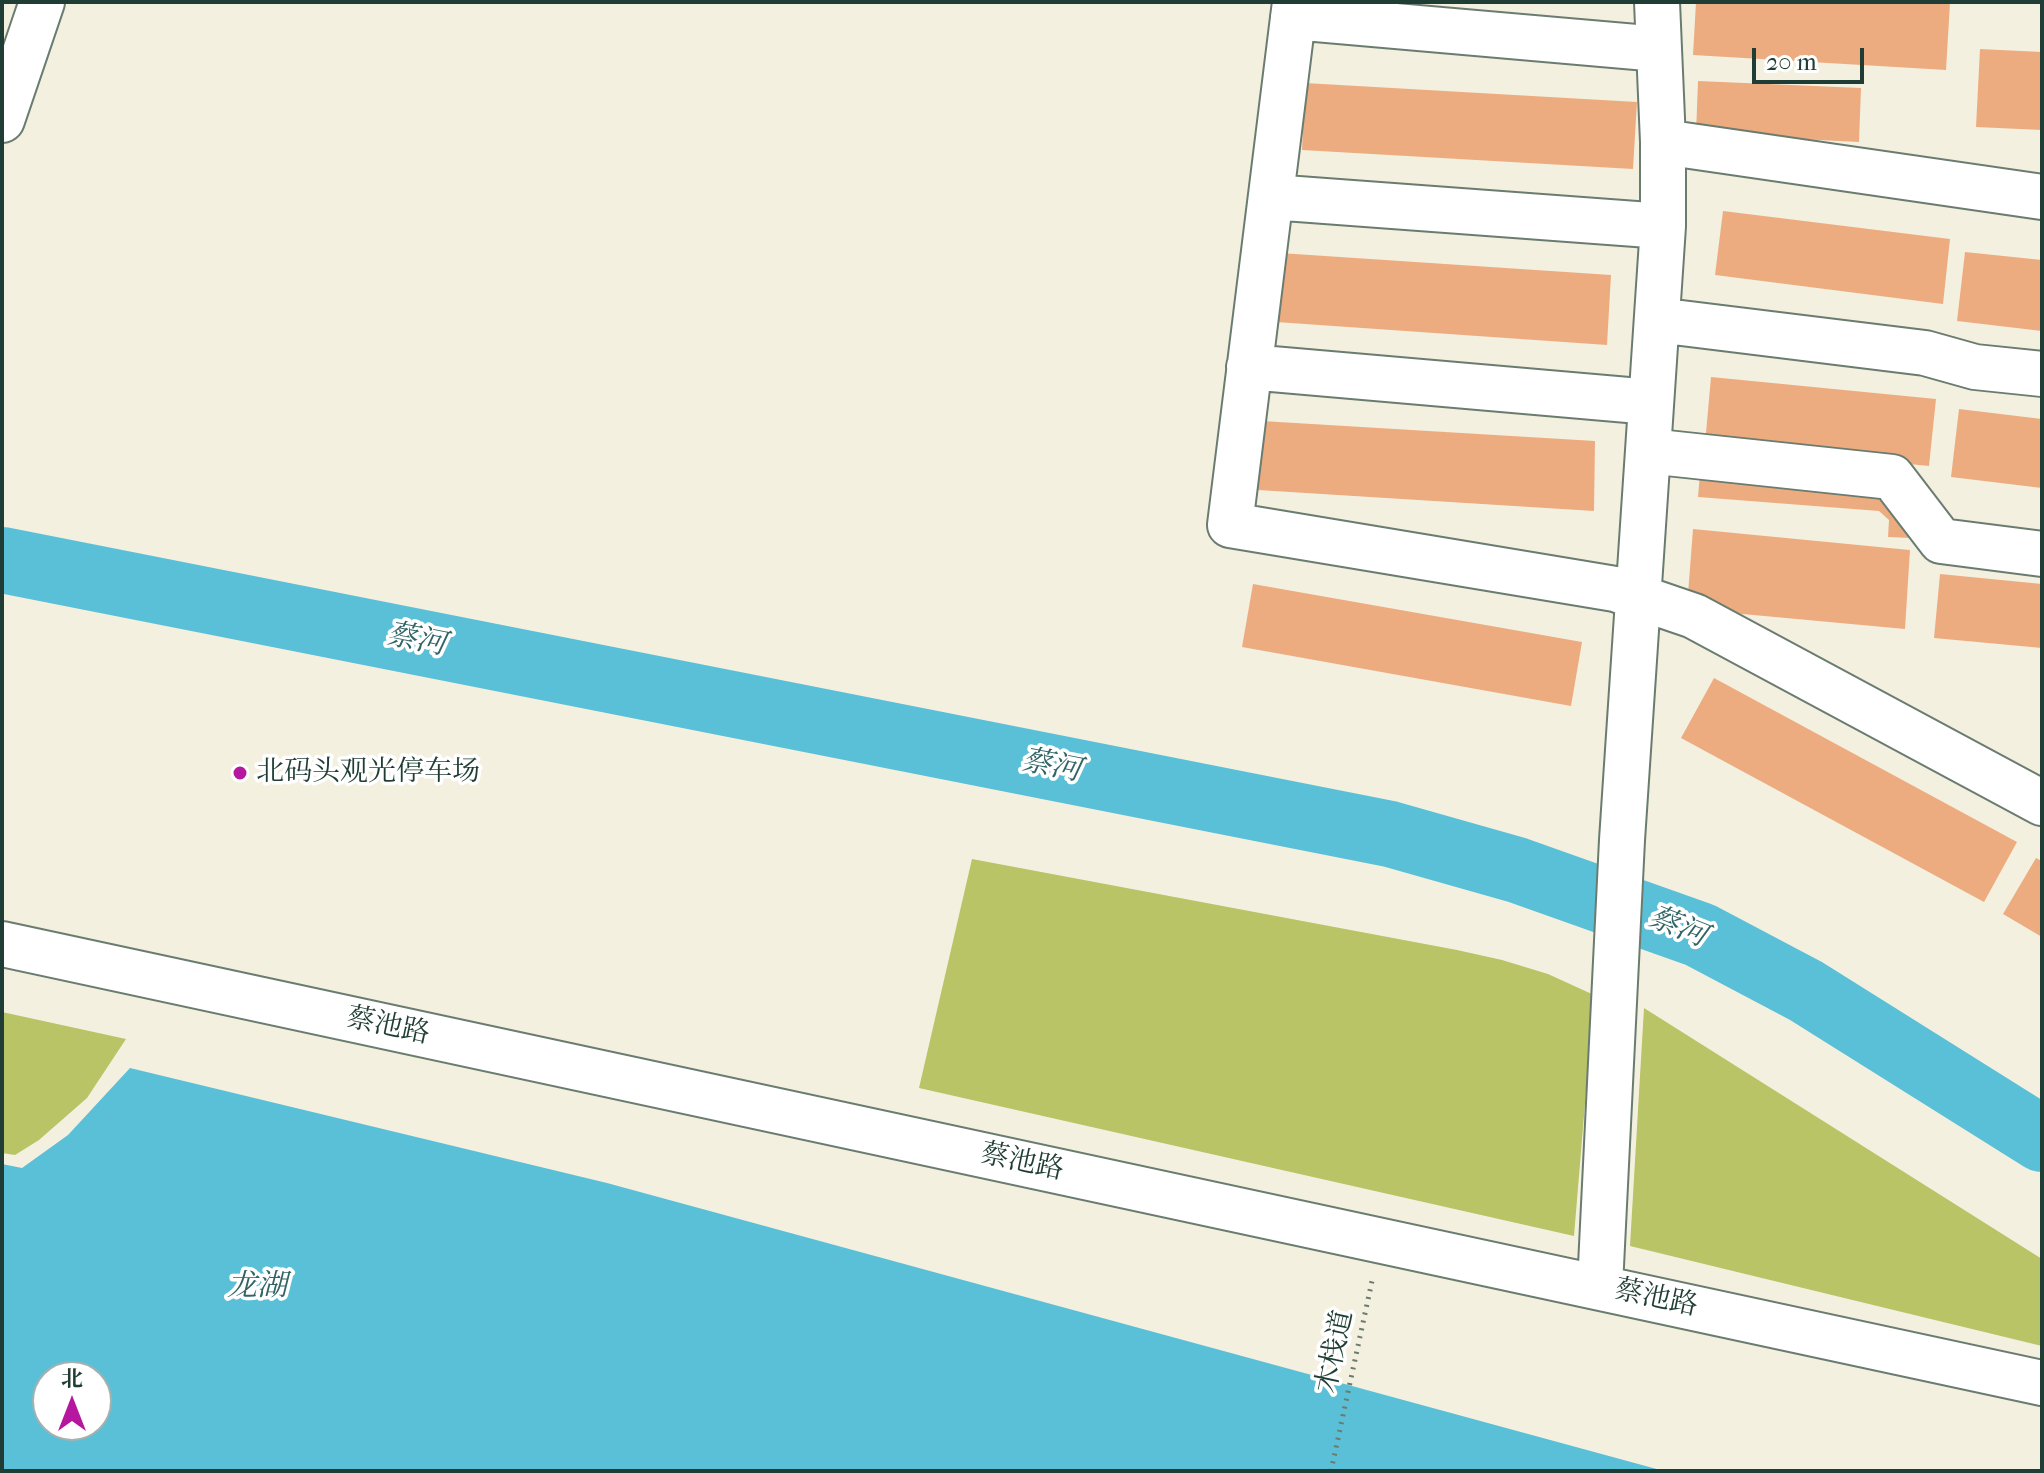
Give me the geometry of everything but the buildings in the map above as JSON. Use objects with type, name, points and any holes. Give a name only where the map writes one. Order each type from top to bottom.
[{"type":"street","points":[[2,120],[42,2]]},
{"type":"street","points":[[1600,1286],[1622,840],[1663,226],[1657,2]]},
{"type":"street","points":[[1659,49],[1294,10],[1230,525],[1615,589],[1694,616],[2038,791]]},
{"type":"street","points":[[1663,142],[2042,197]]},
{"type":"street","points":[[1271,197],[1663,226]]},
{"type":"street","points":[[1657,320],[1925,353],[1975,367],[2042,374]]},
{"type":"street","points":[[1249,367],[1651,402]]},
{"type":"street","points":[[1648,451],[1892,477],[1941,541],[2042,554]]},
{"type":"street","name":"蔡池路","points":[[2,944],[2042,1383]]},
{"type":"path","name":"木栈道","points":[[1331,1471],[1381,1241]]},
{"type":"green space","points":[[972,859],[1457,950],[1548,974],[1594,995],[1574,1236],[919,1088]]},
{"type":"green space","points":[[1644,1008],[2042,1259],[2042,1346],[1630,1246]]},
{"type":"green space","points":[[2,1012],[126,1039],[87,1098],[39,1140],[15,1155],[2,1153]]},
{"type":"water","name":"龙湖","points":[[130,1068],[607,1183],[1664,1471],[2,1471],[2,1164],[22,1168],[68,1135]]},
{"type":"waterway","name":"蔡河","points":[[2,560],[1390,834],[1517,870],[1700,935],[1806,991],[2042,1139]]},
{"type":"place","name":"北码头观光停车场","points":[[240,773]]}]
